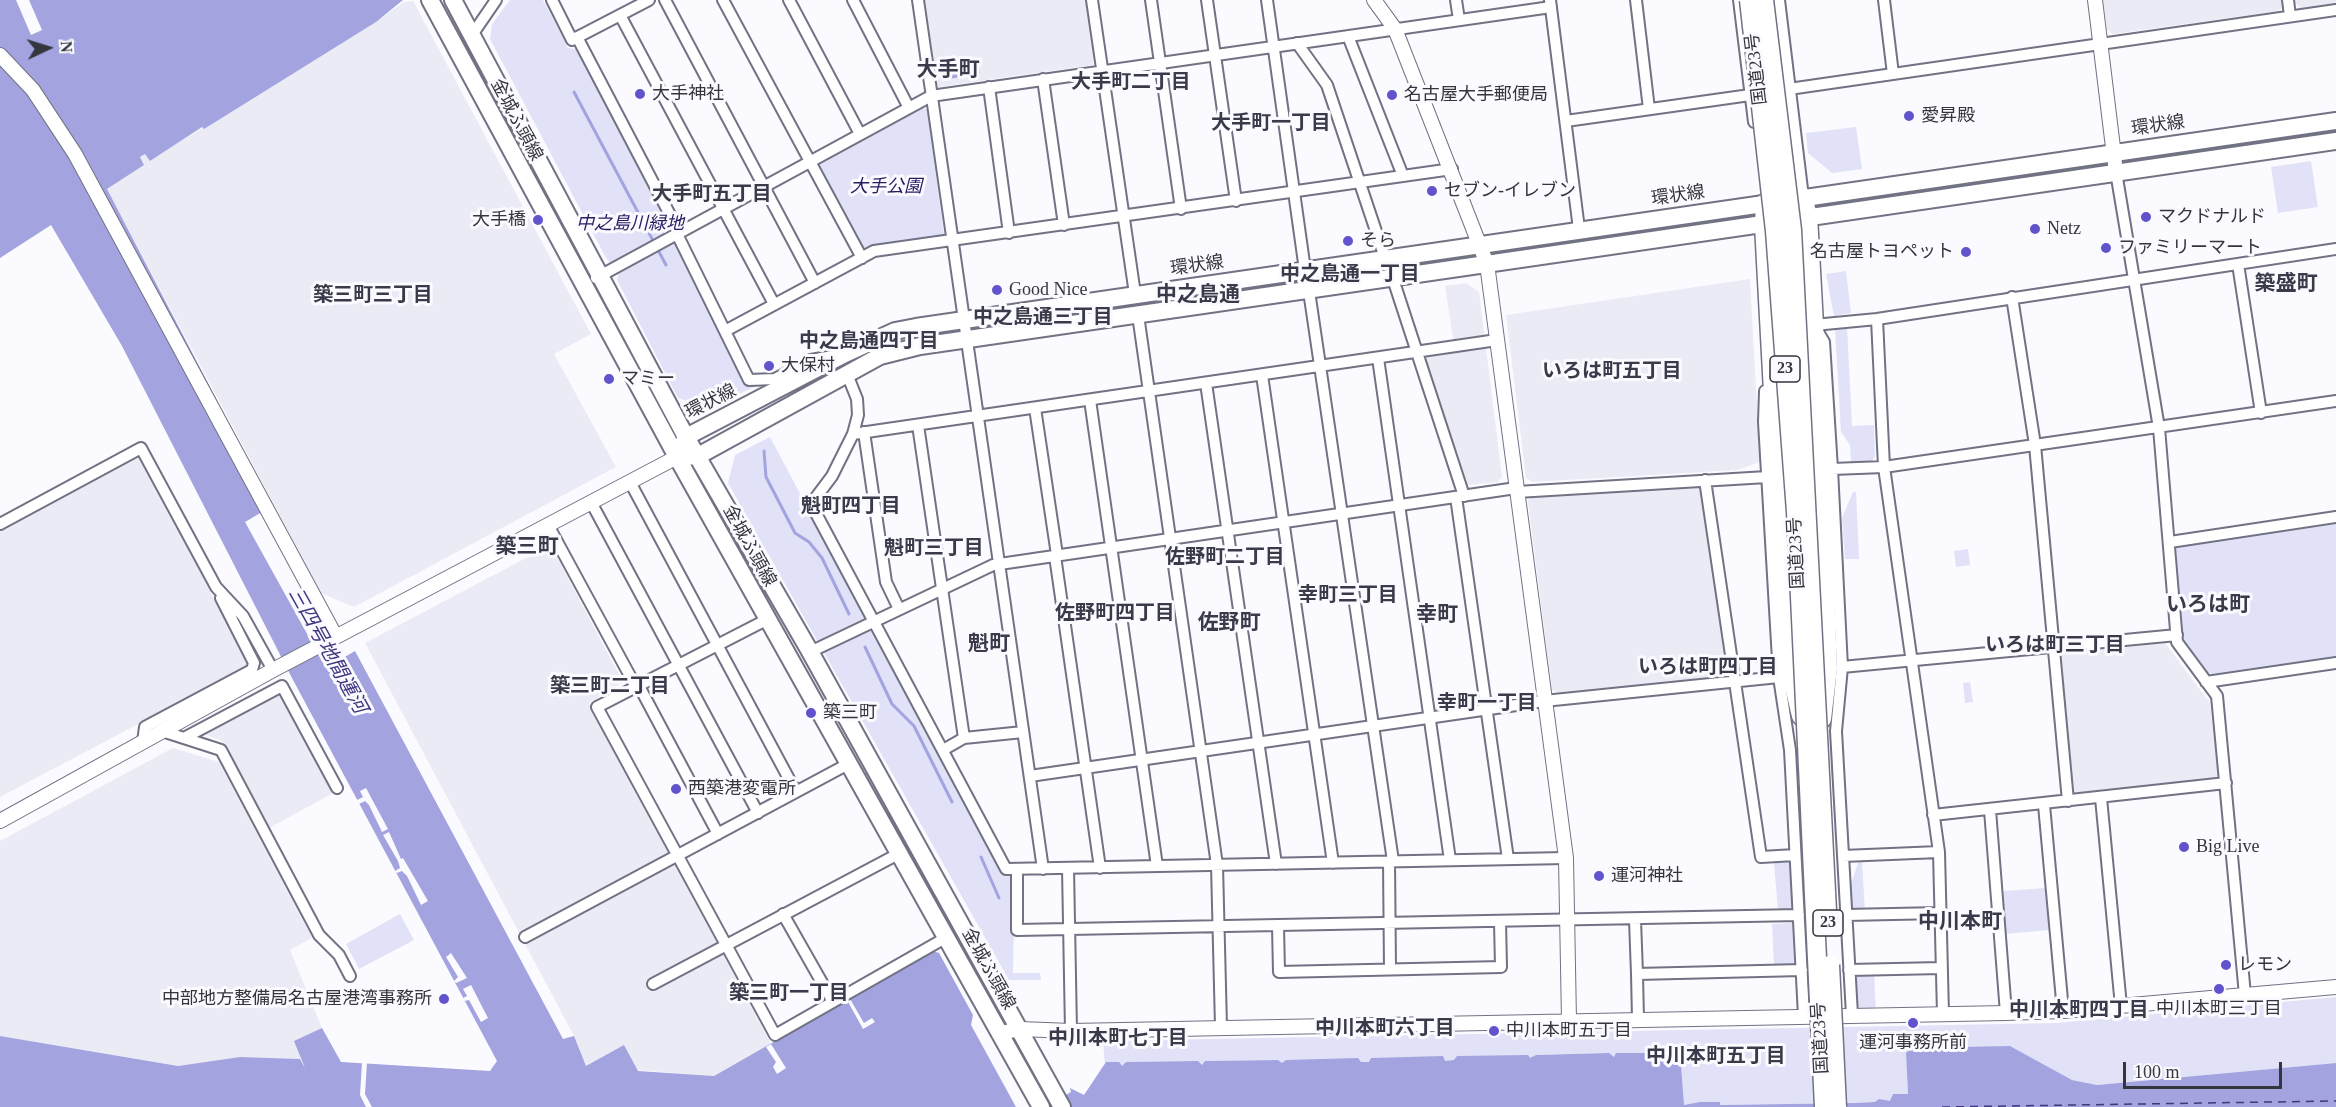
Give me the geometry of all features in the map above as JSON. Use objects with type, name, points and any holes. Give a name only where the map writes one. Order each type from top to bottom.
[{"type":"highway","name":"国道23号","points":[[1749,0],[1775,231],[1813,740],[1837,1107]]},
{"type":"highway","name":"国道23号","points":[[1764,0],[1792,230],[1813,740],[1824,1107]]},
{"type":"highway","points":[[1803,197],[1808,216],[1814,325],[1828,668],[1813,740]]},
{"type":"highway","points":[[1765,204],[1764,225],[1785,614],[1793,682],[1813,740]]},
{"type":"main road","name":"金城ふ頭線","points":[[430,0],[677,457],[1041,1107]]},
{"type":"main road","name":"金城ふ頭線","points":[[453,0],[686,437],[810,652],[1062,1107]]},
{"type":"main road","name":"環状線","points":[[677,457],[686,437],[845,354],[895,332],[962,319],[2336,121]]},
{"type":"main road","points":[[677,457],[698,456],[880,356],[899,350],[2336,141]]},
{"type":"street","points":[[472,35],[496,0]]},
{"type":"street","points":[[552,0],[573,40],[649,0]]},
{"type":"street","points":[[665,0],[815,283]]},
{"type":"street","points":[[723,0],[862,258]]},
{"type":"street","points":[[789,0],[860,134]]},
{"type":"street","points":[[853,0],[909,108]]},
{"type":"street","points":[[918,0],[962,319],[1043,869]]},
{"type":"street","points":[[1092,0],[1135,294]]},
{"type":"street","points":[[1151,0],[1180,209]]},
{"type":"street","points":[[1207,0],[1236,201]]},
{"type":"street","points":[[1268,0],[1305,270]]},
{"type":"street","points":[[1374,0],[1395,29],[1452,169],[1487,264],[1566,858],[1569,1021]]},
{"type":"street","points":[[1456,0],[1458,20]]},
{"type":"street","points":[[1636,0],[1649,109]]},
{"type":"street","points":[[1739,0],[1765,204]]},
{"type":"street","points":[[1779,0],[1803,197]]},
{"type":"street","points":[[1884,0],[1893,74]]},
{"type":"street","points":[[2095,0],[2113,152],[2159,428],[2177,642],[2217,696],[2245,995]]},
{"type":"street","points":[[2288,0],[2290,16]]},
{"type":"street","points":[[584,286],[931,96],[1458,20],[1551,3],[1579,229]]},
{"type":"street","points":[[1789,89],[2336,10]]},
{"type":"street","points":[[620,15],[774,304]]},
{"type":"street","points":[[1348,36],[1403,176]]},
{"type":"street","points":[[577,38],[748,380],[775,379],[811,360],[845,354]]},
{"type":"street","points":[[1297,43],[1328,85],[1385,258]]},
{"type":"street","points":[[0,55],[33,90],[75,154],[336,637]]},
{"type":"street","points":[[1043,79],[1064,225]]},
{"type":"street","points":[[989,87],[1009,233]]},
{"type":"street","points":[[1566,121],[1750,95]]},
{"type":"street","points":[[724,331],[874,251],[951,242],[1452,169]]},
{"type":"street","points":[[1852,1015],[1836,731],[1842,667],[1832,469],[1824,342],[1814,325],[1877,319],[2336,249]]},
{"type":"street","points":[[2238,264],[2261,413]]},
{"type":"street","points":[[1393,279],[1460,496],[1486,709],[1508,859]]},
{"type":"street","points":[[1309,291],[1391,861],[1390,969]]},
{"type":"street","points":[[2012,297],[2035,445],[2068,801]]},
{"type":"street","points":[[1138,315],[1217,865],[1221,1027]]},
{"type":"street","points":[[1877,319],[1884,467],[1939,852],[1943,1014]]},
{"type":"street","points":[[1770,333],[1764,422],[1779,677],[1790,750],[1804,1016]]},
{"type":"street","points":[[859,433],[1497,340]]},
{"type":"street","points":[[1378,358],[1450,860]]},
{"type":"street","points":[[847,375],[857,399],[859,433],[886,582],[899,609]]},
{"type":"street","points":[[1262,375],[1333,863]]},
{"type":"street","points":[[1206,383],[1276,864]]},
{"type":"street","points":[[1090,400],[1156,866]]},
{"type":"street","points":[[1832,469],[1884,467],[2336,401]]},
{"type":"street","points":[[1035,408],[1100,868]]},
{"type":"street","points":[[918,425],[964,738]]},
{"type":"street","points":[[859,433],[811,504],[1006,869],[1566,858]]},
{"type":"street","points":[[0,524],[141,448],[254,663],[252,670],[145,727],[143,742]]},
{"type":"street","points":[[0,821],[273,670],[677,457]]},
{"type":"street","points":[[810,652],[999,564],[1460,496],[1517,490],[1767,477]]},
{"type":"street","points":[[1705,480],[1761,857],[1796,855]]},
{"type":"street","points":[[630,482],[796,792]]},
{"type":"street","points":[[591,502],[758,813]]},
{"type":"street","points":[[2170,542],[2336,517]]},
{"type":"street","points":[[548,525],[718,834]]},
{"type":"street","points":[[216,587],[243,616],[273,670]]},
{"type":"street","points":[[768,619],[597,707],[775,1035],[947,937]]},
{"type":"street","points":[[1842,667],[2177,635]]},
{"type":"street","points":[[2206,682],[2336,663]]},
{"type":"street","points":[[1030,776],[1544,701],[1779,677]]},
{"type":"street","points":[[184,738],[282,686],[337,788]]},
{"type":"street","points":[[162,731],[221,750],[319,935],[339,955],[350,976]]},
{"type":"street","points":[[943,750],[964,738],[1023,732]]},
{"type":"street","points":[[525,937],[850,763]]},
{"type":"street","points":[[1933,815],[2044,805],[2226,783]]},
{"type":"street","points":[[2101,798],[2121,1006]]},
{"type":"street","points":[[2044,805],[2063,1011]]},
{"type":"street","points":[[1990,810],[2006,1013]]},
{"type":"street","points":[[1843,856],[1939,852]]},
{"type":"street","points":[[653,984],[900,853]]},
{"type":"street","points":[[1068,868],[1071,1031]]},
{"type":"street","points":[[1017,869],[1017,930],[1635,920],[1799,915]]},
{"type":"street","points":[[1846,915],[1940,913]]},
{"type":"street","points":[[783,914],[833,1002]]},
{"type":"street","points":[[1635,920],[1638,1019]]},
{"type":"street","points":[[1278,926],[1279,972],[1501,967],[1500,922]]},
{"type":"street","points":[[1849,970],[1941,968]]},
{"type":"street","points":[[1636,974],[1802,970]]},
{"type":"street","points":[[1001,1033],[1020,1029],[1071,1031],[2006,1013],[2063,1011],[2336,987]]},
{"type":"shaded area","points":[[922,0],[1086,0],[1094,59],[1092,65],[938,87],[934,84]]},
{"type":"shaded area","points":[[2103,0],[2281,0],[2282,7],[2278,11],[2113,34],[2107,30]]},
{"type":"shaded area","points":[[2293,0],[2336,0],[2336,3],[2300,8]]},
{"type":"shaded area","points":[[413,1],[591,334],[554,354],[616,467],[354,607],[321,593],[107,189],[144,165],[140,157],[146,153],[150,160],[376,22],[404,2]]},
{"type":"shaded area","points":[[1750,279],[1760,462],[1737,470],[1532,482],[1526,478],[1506,315]]},
{"type":"shaded area","points":[[1466,283],[1479,292],[1502,477],[1498,482],[1468,485],[1424,356],[1455,351],[1445,286]]},
{"type":"shaded area","points":[[138,458],[250,665],[0,797],[0,532]]},
{"type":"shaded area","points":[[1698,486],[1702,489],[1728,672],[1725,676],[1558,693],[1552,690],[1528,501],[1531,497]]},
{"type":"shaded area","points":[[545,548],[553,550],[623,682],[589,703],[771,1044],[714,1076],[586,1066],[574,1036],[365,643]]},
{"type":"shaded area","points":[[2165,643],[2210,703],[2218,776],[2215,781],[2075,795],[2072,792],[2060,656],[2062,653]]},
{"type":"shaded area","points":[[281,692],[335,792],[269,828],[222,741],[202,733]]},
{"type":"shaded area","points":[[173,748],[219,762],[312,938],[290,950],[322,1028],[295,1042],[307,1067],[300,1059],[240,1057],[178,1066],[0,1036],[0,841]]},
{"type":"green space","name":"中之島川緑地","points":[[510,0],[543,0],[568,48],[580,50],[670,220],[678,246],[745,383],[756,386],[711,408],[678,398],[617,280],[618,275],[605,256],[490,39],[492,24]]},
{"type":"green space","name":"大手公園","points":[[923,108],[927,109],[944,235],[942,239],[863,248],[819,169],[820,164]]},
{"type":"green space","points":[[1856,127],[1862,169],[1832,173],[1808,153],[1806,133]]},
{"type":"green space","points":[[2311,161],[2318,207],[2278,213],[2271,167]]},
{"type":"green space","points":[[1846,271],[1851,313],[1834,316],[1826,274]]},
{"type":"green space","points":[[1847,327],[1852,426],[1874,425],[1875,456],[1872,461],[1851,462],[1850,445],[1841,432],[1835,329]]},
{"type":"green space","points":[[770,437],[1002,874],[1015,874],[1013,973],[1040,973],[1041,980],[1009,980],[728,483],[735,455]]},
{"type":"green space","points":[[1853,492],[1856,492],[1859,559],[1845,559],[1842,518]]},
{"type":"green space","points":[[2336,522],[2336,656],[2212,674],[2205,671],[2183,641],[2174,547],[2178,543]]},
{"type":"green space","points":[[1968,549],[1970,565],[1956,567],[1954,551]]},
{"type":"green space","points":[[1970,682],[1973,702],[1965,703],[1963,683]]},
{"type":"green space","points":[[1859,860],[1862,861],[1865,912],[1848,912],[1847,896]]},
{"type":"green space","points":[[1790,862],[1792,909],[1778,911],[1774,863]]},
{"type":"green space","points":[[2046,888],[2049,930],[2006,934],[2003,891]]},
{"type":"green space","points":[[400,914],[414,940],[359,969],[346,944]]},
{"type":"green space","points":[[1793,923],[1794,965],[1774,965],[1772,924]]},
{"type":"green space","points":[[1849,970],[1874,970],[1876,1015],[1852,1015]]},
{"type":"green space","points":[[2336,997],[2336,1063],[2097,1085],[2072,1080],[2010,1046],[1906,1053],[1908,1094],[1889,1102],[1720,1105],[1720,1102],[1683,1105],[1680,1053],[1614,1057],[1608,1053],[1536,1055],[1533,1058],[1445,1061],[1371,1058],[1369,1062],[1361,1062],[1358,1059],[1282,1063],[1277,1060],[1205,1061],[1202,1065],[1197,1061],[1126,1062],[1122,1066],[1107,1062],[1105,1065],[1103,1041],[2057,1023]]},
{"type":"water","points":[[0,0],[403,0],[376,22],[204,129],[202,127],[150,161],[145,154],[140,157],[144,165],[107,189],[272,506],[245,522],[326,668],[355,651],[563,1039],[574,1036],[586,1066],[624,1045],[638,1071],[714,1076],[933,951],[939,953],[973,1015],[971,1025],[1016,1107],[0,1107],[0,1036],[178,1066],[240,1057],[300,1059],[305,1068],[294,1041],[322,1028],[341,1062],[490,1071],[497,1061],[292,678],[122,346],[51,225],[0,258]]},
{"type":"water","points":[[978,60],[980,74],[941,80],[939,66]]},
{"type":"water","points":[[2010,1046],[2072,1080],[2097,1085],[2336,1063],[2336,1107],[1045,1107],[1071,1092],[1070,1088],[1084,1095],[1106,1062],[1119,1062],[1122,1066],[1126,1062],[1198,1061],[1202,1065],[1205,1061],[1278,1060],[1282,1063],[1286,1060],[1358,1058],[1361,1062],[1369,1062],[1371,1058],[1443,1056],[1445,1061],[1454,1060],[1457,1056],[1528,1055],[1530,1058],[1536,1055],[1609,1053],[1614,1057],[1616,1053],[1680,1053],[1684,1105],[1700,1102],[1720,1102],[1720,1105],[1875,1102],[1879,1099],[1890,1101],[1893,1094],[1908,1094],[1906,1053],[1911,1048]]},
{"type":"pier","points":[[16,0],[29,0],[42,30],[31,35]]},
{"type":"pier","points":[[366,788],[388,829],[382,832],[369,805],[365,801],[359,804],[357,800],[363,797],[360,791]]},
{"type":"pier","points":[[389,832],[401,859],[403,858],[428,901],[421,905],[407,876],[402,871],[397,873],[395,871],[400,868],[398,861],[383,835]]},
{"type":"pier","points":[[451,953],[467,978],[456,983],[454,981],[458,977],[446,957]]},
{"type":"pier","points":[[471,985],[488,1018],[481,1022],[469,1000],[465,1001],[463,998],[467,996],[463,989]]},
{"type":"pier","points":[[850,999],[864,1023],[872,1018],[875,1022],[863,1029],[847,1000]]},
{"type":"pier","points":[[771,1044],[786,1068],[777,1074],[773,1067],[776,1062],[766,1047]]},
{"type":"pier","points":[[362,1062],[367,1063],[365,1094],[372,1107],[366,1107],[360,1095]]},
{"type":"waterway","points":[[574,92],[666,265]]},
{"type":"waterway","points":[[764,451],[766,477],[795,533],[809,542],[822,558],[849,614]]},
{"type":"waterway","points":[[865,647],[892,704],[914,726],[952,802]]},
{"type":"waterway","points":[[981,857],[999,898]]},
{"type":"ferry route","points":[[1942,1107],[2336,1101]]},
{"type":"place","name":"大手神社","points":[[640,94]]},
{"type":"place","name":"名古屋大手郵便局","points":[[1392,95]]},
{"type":"place","name":"愛昇殿","points":[[1909,116]]},
{"type":"place","name":"セブン-イレブン","points":[[1432,191]]},
{"type":"place","name":"マクドナルド","points":[[2146,217]]},
{"type":"place","name":"大手橋","points":[[538,220]]},
{"type":"place","name":"Netz","points":[[2035,229]]},
{"type":"place","name":"そら","points":[[1348,241]]},
{"type":"place","name":"ファミリーマート","points":[[2106,248]]},
{"type":"place","name":"名古屋トヨペット","points":[[1966,252]]},
{"type":"place","name":"Good Nice","points":[[997,290]]},
{"type":"place","name":"大保村","points":[[769,366]]},
{"type":"place","name":"マミー","points":[[609,379]]},
{"type":"place","name":"築三町","points":[[811,713]]},
{"type":"place","name":"西築港変電所","points":[[676,789]]},
{"type":"place","name":"Big Live","points":[[2184,847]]},
{"type":"place","name":"運河神社","points":[[1599,876]]},
{"type":"place","name":"レモン","points":[[2226,965]]},
{"type":"place","name":"中川本町三丁目","points":[[2219,989]]},
{"type":"place","name":"中部地方整備局名古屋港湾事務所","points":[[444,999]]},
{"type":"place","name":"運河事務所前","points":[[1913,1023]]},
{"type":"place","name":"中川本町五丁目","points":[[1494,1031]]},
{"type":"district","name":"大手町","points":[[948,71]]},
{"type":"district","name":"大手町二丁目","points":[[1131,83]]},
{"type":"district","name":"大手町一丁目","points":[[1271,124]]},
{"type":"district","name":"大手町五丁目","points":[[712,195]]},
{"type":"district","name":"中之島通一丁目","points":[[1350,275]]},
{"type":"district","name":"築盛町","points":[[2286,285]]},
{"type":"district","name":"築三町三丁目","points":[[373,296]]},
{"type":"district","name":"中之島通","points":[[1198,296]]},
{"type":"district","name":"中之島通三丁目","points":[[1043,318]]},
{"type":"district","name":"中之島通四丁目","points":[[869,342]]},
{"type":"district","name":"いろは町五丁目","points":[[1612,372]]},
{"type":"district","name":"魁町四丁目","points":[[851,507]]},
{"type":"district","name":"築三町","points":[[527,548]]},
{"type":"district","name":"魁町三丁目","points":[[934,549]]},
{"type":"district","name":"佐野町二丁目","points":[[1225,558]]},
{"type":"district","name":"幸町三丁目","points":[[1348,596]]},
{"type":"district","name":"いろは町","points":[[2208,606]]},
{"type":"district","name":"佐野町四丁目","points":[[1115,614]]},
{"type":"district","name":"幸町","points":[[1437,616]]},
{"type":"district","name":"佐野町","points":[[1229,624]]},
{"type":"district","name":"魁町","points":[[989,645]]},
{"type":"district","name":"いろは町三丁目","points":[[2055,646]]},
{"type":"district","name":"いろは町四丁目","points":[[1708,668]]},
{"type":"district","name":"築三町二丁目","points":[[610,687]]},
{"type":"district","name":"幸町一丁目","points":[[1487,704]]},
{"type":"district","name":"中川本町","points":[[1960,923]]},
{"type":"district","name":"築三町一丁目","points":[[789,994]]},
{"type":"district","name":"中川本町四丁目","points":[[2079,1011]]},
{"type":"district","name":"中川本町六丁目","points":[[1385,1029]]},
{"type":"district","name":"中川本町七丁目","points":[[1118,1039]]},
{"type":"district","name":"中川本町五丁目","points":[[1716,1057]]},
{"type":"water label","name":"三四号地間運河","points":[[327,651]]}]
